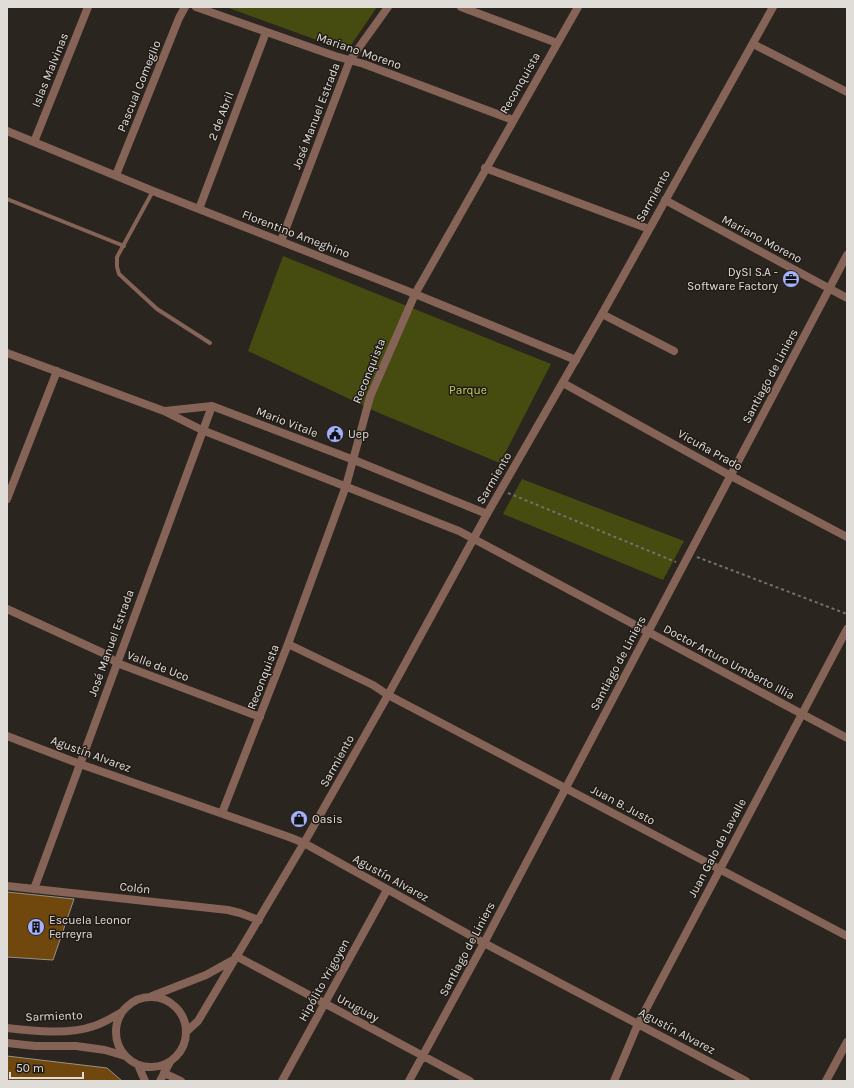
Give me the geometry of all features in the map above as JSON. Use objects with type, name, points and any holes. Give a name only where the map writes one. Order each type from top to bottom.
[{"type":"street","name":"Islas Malvinas","points":[[34,142],[88,7]]},
{"type":"street","name":"Pascual Comeglio","points":[[116,175],[179,18],[185,7]]},
{"type":"street","name":"Mariano Moreno","points":[[196,7],[350,60],[513,120]]},
{"type":"street","name":"José Manuel Estrada","points":[[281,241],[350,60],[388,7]]},
{"type":"street","points":[[461,7],[557,43]]},
{"type":"street","name":"Reconquista","points":[[222,813],[288,644],[346,486],[370,397],[414,294],[578,7]]},
{"type":"street","name":"Sarmiento","points":[[186,1032],[198,1021],[304,843],[388,695],[487,514],[602,314],[773,7]]},
{"type":"street","name":"2 de Abril","points":[[199,209],[266,32]]},
{"type":"street","points":[[753,44],[847,92]]},
{"type":"street","name":"Florentino Ameghino","points":[[7,130],[153,191],[576,360]]},
{"type":"street","points":[[485,168],[649,228]]},
{"type":"street","name":"Mariano Moreno","points":[[665,200],[847,298]]},
{"type":"street","name":"Santiago de Liniers","points":[[408,1081],[484,943],[847,255]]},
{"type":"street","points":[[602,314],[674,351]]},
{"type":"street","name":"Mario Vitale","points":[[7,353],[164,411],[202,430],[459,531],[473,539]]},
{"type":"street","points":[[7,499],[57,371]]},
{"type":"street","name":"Vicuña Prado","points":[[563,383],[731,476],[847,537]]},
{"type":"street","name":"José Manuel Estrada","points":[[34,889],[212,406]]},
{"type":"street","name":"Mario Vitale","points":[[164,411],[212,406],[354,460],[487,514]]},
{"type":"street","name":"Doctor Arturo Umberto Illia","points":[[473,539],[847,738]]},
{"type":"street","name":"Valle de Uco","points":[[7,609],[103,653],[117,663],[260,717]]},
{"type":"street","name":"Juan Galo de Lavalle","points":[[614,1081],[638,1024],[847,629]]},
{"type":"street","name":"Juan B. Justo","points":[[288,644],[373,685],[388,695],[847,936]]},
{"type":"street","name":"Agustín Alvarez","points":[[7,736],[80,764],[289,836],[304,843],[484,943],[746,1081]]},
{"type":"street","name":"Colón","points":[[7,886],[228,910],[259,920]]},
{"type":"street","name":"Hipólito Yrigoyen","points":[[282,1081],[387,890]]},
{"type":"street","name":"Sarmiento","points":[[151,997],[206,975],[235,958]]},
{"type":"street","name":"Uruguay","points":[[235,958],[470,1081]]},
{"type":"street","points":[[125,1056],[119,1048],[116,1039],[116,1029],[122,1011],[130,1003],[140,998],[151,997],[162,999],[172,1004],[180,1012],[186,1032],[184,1043],[180,1052],[170,1062],[160,1081]]},
{"type":"street","name":"Sarmiento","points":[[7,1028],[44,1031],[80,1030],[94,1026],[122,1011]]},
{"type":"street","points":[[826,1081],[847,1042]]},
{"type":"street","points":[[7,1043],[35,1046],[76,1046],[105,1050],[125,1056],[138,1065],[146,1067],[154,1067],[170,1062]]},
{"type":"street","points":[[138,1065],[145,1081]]},
{"type":"street","points":[[164,1073],[181,1081]]},
{"type":"lane","points":[[153,191],[117,257],[119,274],[157,309],[210,343]]},
{"type":"lane","points":[[7,199],[124,246]]},
{"type":"path","points":[[501,490],[684,565]]},
{"type":"path","points":[[690,554],[847,614]]},
{"type":"green space","points":[[226,7],[377,7],[347,51]]},
{"type":"green space","name":"Parque","points":[[283,256],[551,364],[500,463],[379,413],[248,351]]},
{"type":"green space","points":[[522,479],[684,541],[663,580],[503,514]]},
{"type":"building","name":"Escuela Leonor Ferreyra","points":[[7,892],[74,899],[53,960],[7,957]]},
{"type":"building","points":[[7,1056],[107,1068],[122,1081],[7,1081]]},
{"type":"place","name":"DySI S.A - Software Factory","points":[[791,279]]},
{"type":"place","name":"Uep","points":[[335,434]]},
{"type":"place","name":"Oasis","points":[[299,819]]},
{"type":"place","name":"Escuela Leonor Ferreyra","points":[[36,927]]}]
